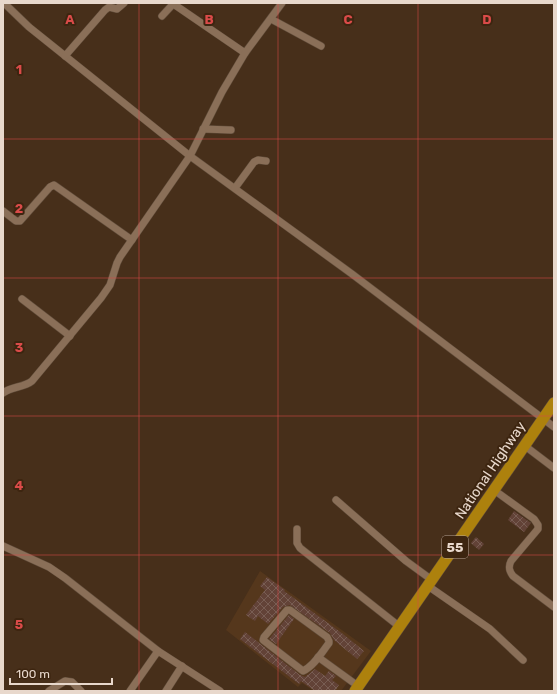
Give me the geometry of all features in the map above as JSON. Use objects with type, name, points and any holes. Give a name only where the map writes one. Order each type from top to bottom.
[{"type":"highway","name":"National Highway","points":[[357,689],[554,403]]},
{"type":"street","points":[[4,3],[29,27],[190,156],[352,274],[542,420],[554,427]]},
{"type":"street","points":[[65,56],[105,10],[110,7],[118,9],[124,3]]},
{"type":"street","points":[[162,16],[173,3],[246,53]]},
{"type":"street","points":[[3,393],[8,389],[24,386],[32,381],[108,289],[117,263],[190,156],[222,92],[246,53],[282,3]]},
{"type":"street","points":[[271,19],[321,46]]},
{"type":"street","points":[[203,129],[231,130]]},
{"type":"street","points":[[235,188],[254,162],[258,160],[266,161]]},
{"type":"street","points":[[3,211],[16,221],[20,221],[50,186],[54,185],[132,240]]},
{"type":"street","points":[[22,299],[70,336]]},
{"type":"street","points":[[524,446],[554,468]]},
{"type":"street","points":[[494,490],[534,520],[538,525],[538,529],[511,561],[509,565],[510,572],[513,576],[554,607]]},
{"type":"street","points":[[336,500],[430,583],[490,629],[523,660]]},
{"type":"street","points":[[297,529],[297,543],[300,548],[400,627]]},
{"type":"street","points":[[3,546],[54,570],[158,651],[220,691]]},
{"type":"street","points":[[288,610],[328,639],[329,643],[318,657],[305,671],[301,671],[264,642],[263,638],[284,612],[288,610]]},
{"type":"street","points":[[130,691],[158,651]]},
{"type":"street","points":[[318,657],[357,689]]},
{"type":"street","points":[[166,691],[182,666]]},
{"type":"street","points":[[49,691],[65,680],[72,682],[81,691]]},
{"type":"shaded area","points":[[260,571],[371,651],[341,691],[314,691],[302,683],[298,687],[226,630]]},
{"type":"building","points":[[514,511],[531,523],[524,532],[508,520]]},
{"type":"building","points":[[476,537],[484,544],[479,550],[471,543]]},
{"type":"building","points":[[267,577],[364,651],[357,659],[334,640],[330,633],[290,605],[283,607],[268,624],[258,616],[255,621],[246,615],[265,590],[260,586]]},
{"type":"building","points":[[289,615],[294,619],[276,644],[269,639]]},
{"type":"building","points":[[245,632],[300,675],[305,677],[315,669],[325,676],[329,671],[336,676],[332,680],[339,685],[335,691],[315,691],[301,681],[299,684],[240,639]]}]
